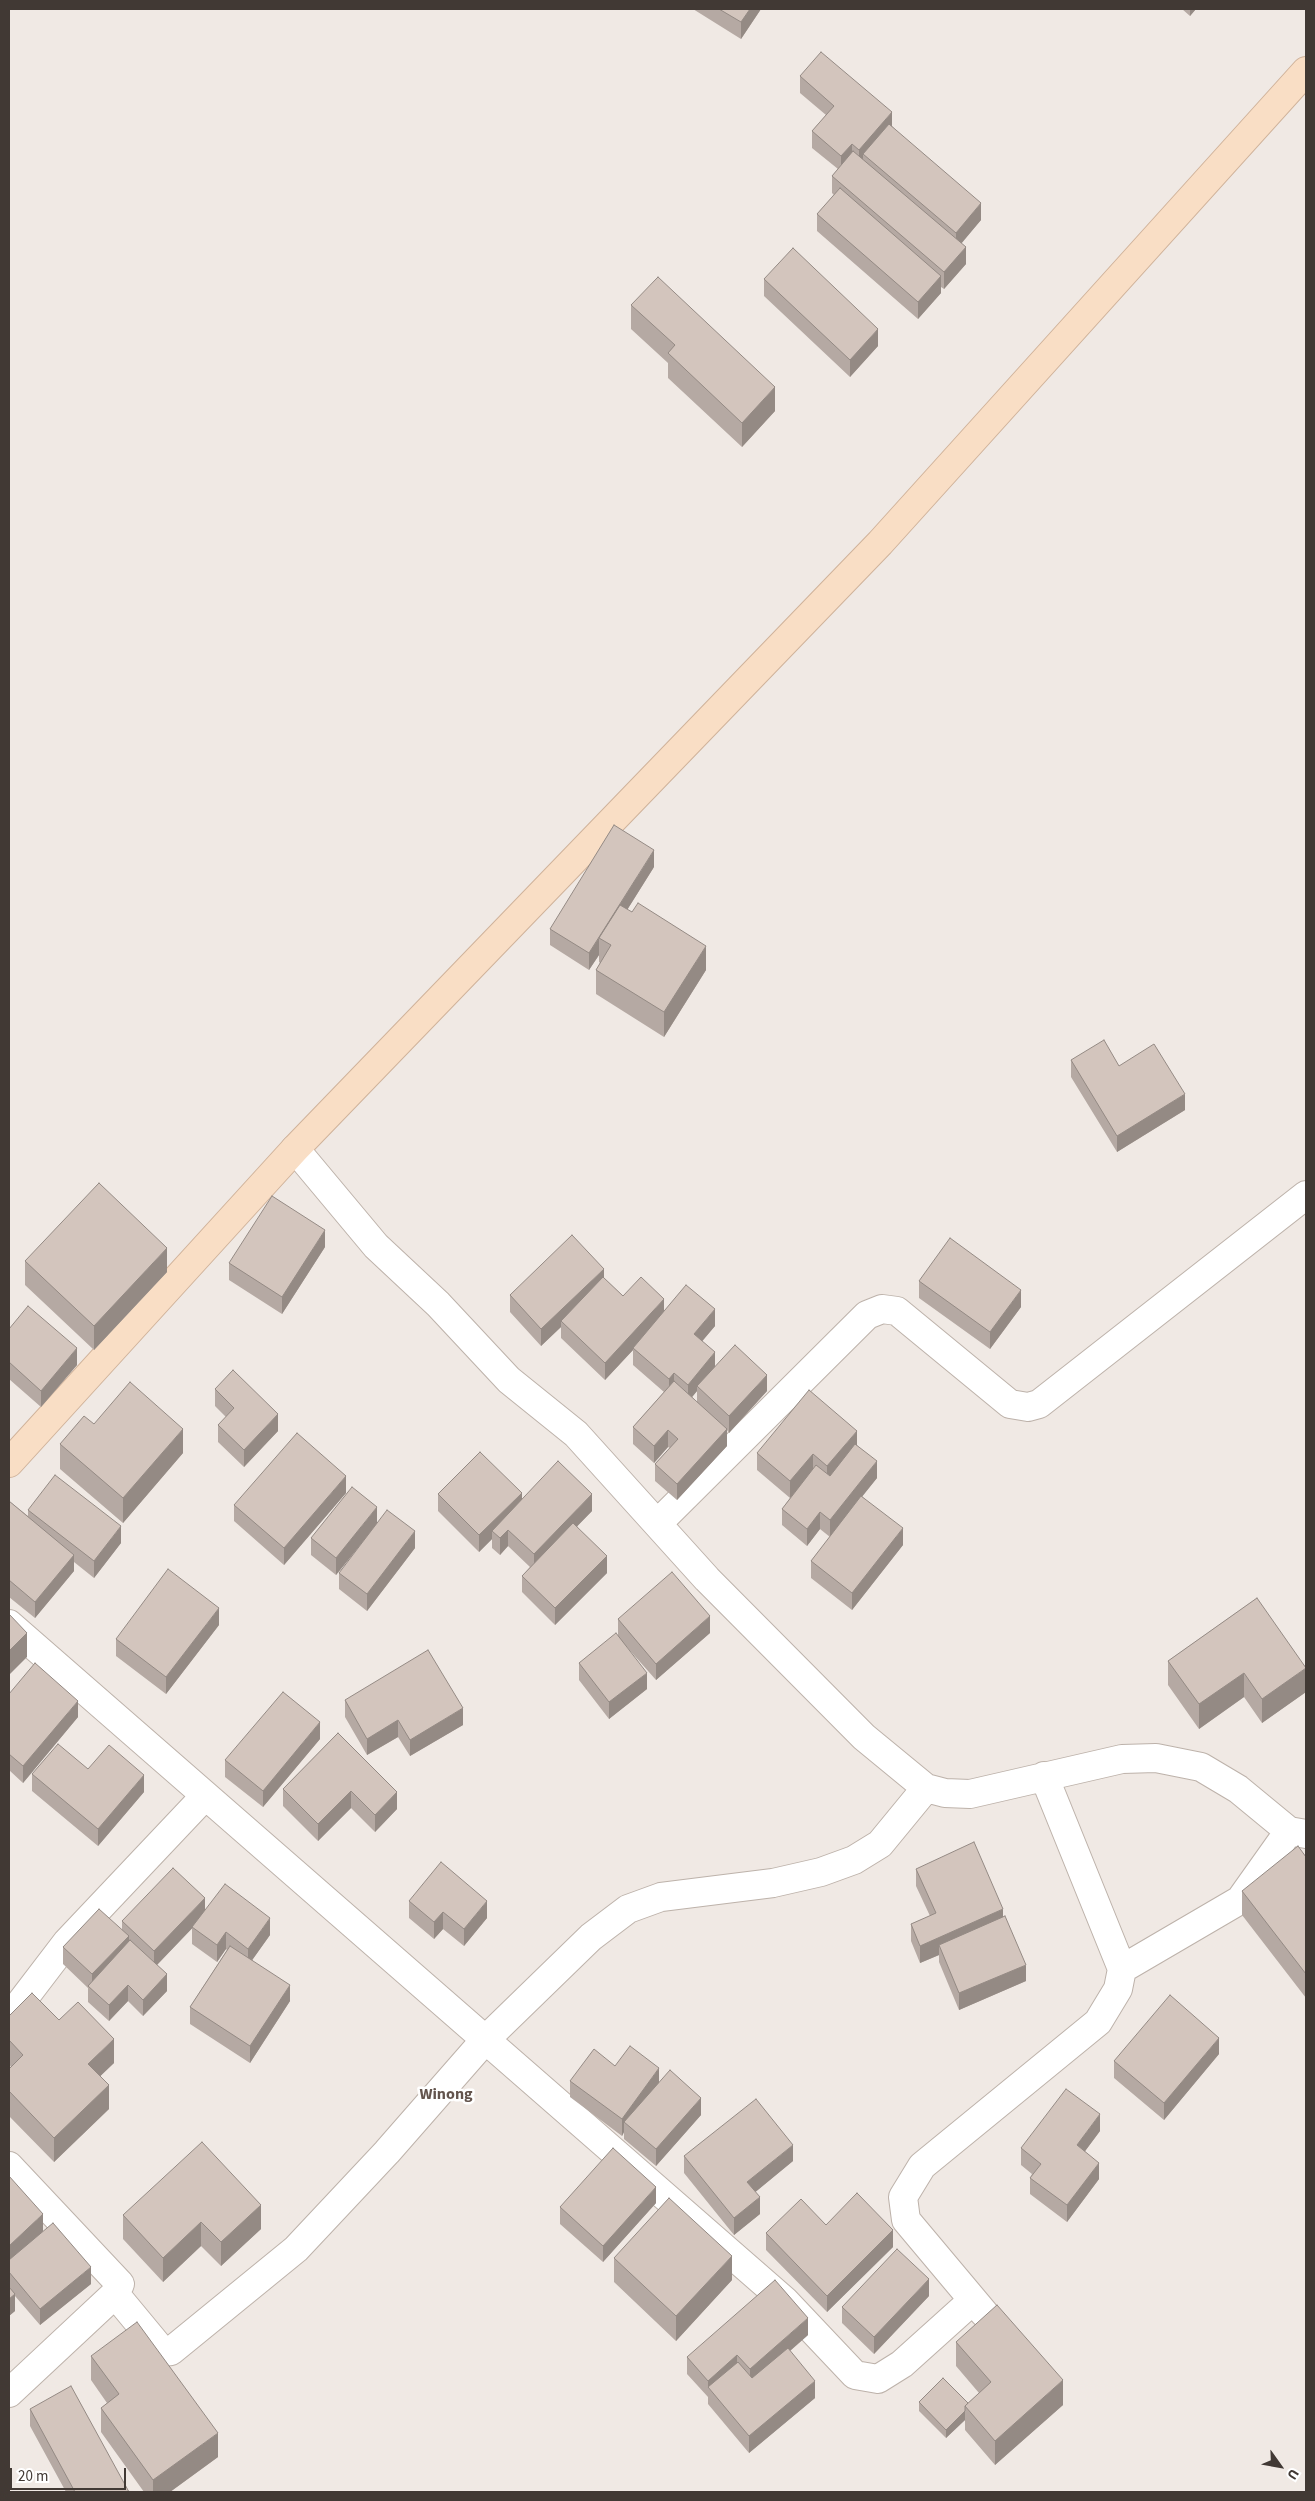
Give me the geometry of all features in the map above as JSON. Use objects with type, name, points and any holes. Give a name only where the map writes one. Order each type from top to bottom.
[{"type":"street","points":[[9,1463],[295,1149],[880,543],[1306,70]]},
{"type":"street","points":[[295,1149],[376,1246],[438,1304],[509,1380],[576,1434],[658,1523],[707,1580],[864,1737],[926,1788],[945,1793],[970,1794],[1122,1759],[1156,1758],[1201,1767],[1238,1789],[1298,1833],[1240,1900],[1122,1969]]},
{"type":"street","points":[[658,1523],[867,1315],[882,1309],[897,1311],[1010,1404],[1028,1407],[1040,1404],[1306,1195]]},
{"type":"street","points":[[9,1624],[785,2300],[855,2375],[878,2379],[902,2364],[972,2301]]},
{"type":"street","points":[[1005,2334],[972,2301],[906,2220],[903,2197],[922,2166],[1098,2022],[1118,1989],[1122,1969],[1044,1776]]},
{"type":"street","points":[[115,2294],[162,2352],[171,2350],[296,2249],[388,2152],[485,2040],[591,1937],[628,1910],[661,1897],[773,1883],[821,1872],[854,1860],[880,1844],[926,1788]]},
{"type":"street","points":[[9,2018],[67,1942],[205,1796]]},
{"type":"street","points":[[9,2166],[120,2284],[115,2294],[9,2393]]},
{"type":"building","points":[[719,9],[750,9],[741,22]]},
{"type":"building","points":[[821,52],[892,112],[859,150],[852,144],[841,156],[812,131],[834,106],[800,76]]},
{"type":"building","points":[[889,124],[981,203],[956,233],[863,154]]},
{"type":"building","points":[[853,151],[966,247],[944,272],[832,176]]},
{"type":"building","points":[[840,188],[941,276],[918,302],[817,214]]},
{"type":"building","points":[[793,248],[878,329],[850,360],[764,279]]},
{"type":"building","points":[[658,277],[775,387],[742,423],[668,353],[675,345],[631,305]]},
{"type":"building","points":[[614,825],[654,850],[589,953],[550,929]]},
{"type":"building","points":[[638,903],[706,946],[664,1012],[596,970],[611,945],[599,938],[620,905],[632,912]]},
{"type":"building","points":[[1104,1040],[1119,1066],[1154,1044],[1185,1094],[1117,1136],[1071,1060]]},
{"type":"building","points":[[99,1183],[167,1248],[94,1326],[25,1261]]},
{"type":"building","points":[[272,1196],[325,1230],[282,1297],[229,1263]]},
{"type":"building","points":[[572,1235],[604,1269],[541,1329],[510,1295]]},
{"type":"building","points":[[950,1238],[1021,1290],[990,1332],[919,1281]]},
{"type":"building","points":[[603,1277],[623,1296],[641,1277],[664,1299],[605,1363],[561,1321]]},
{"type":"building","points":[[686,1285],[715,1309],[694,1334],[715,1352],[688,1385],[674,1373],[669,1379],[633,1348]]},
{"type":"building","points":[[28,1306],[77,1348],[41,1391],[9,1362],[9,1329]]},
{"type":"building","points":[[735,1345],[767,1375],[729,1416],[697,1386]]},
{"type":"building","points":[[233,1370],[278,1414],[244,1450],[218,1425],[234,1408],[215,1389]]},
{"type":"building","points":[[674,1381],[727,1429],[677,1484],[655,1464],[678,1439],[668,1430],[654,1446],[633,1427]]},
{"type":"building","points":[[130,1382],[183,1429],[123,1498],[60,1444],[84,1416],[94,1424]]},
{"type":"building","points":[[809,1390],[857,1431],[827,1466],[813,1454],[790,1481],[757,1453]]},
{"type":"building","points":[[297,1433],[346,1476],[284,1548],[234,1505]]},
{"type":"building","points":[[855,1444],[877,1461],[830,1520],[820,1512],[807,1529],[782,1509],[816,1465],[830,1476]]},
{"type":"building","points":[[480,1452],[522,1493],[479,1535],[438,1494]]},
{"type":"building","points":[[558,1461],[592,1494],[534,1554],[508,1530],[500,1538],[492,1531]]},
{"type":"building","points":[[55,1475],[121,1526],[94,1561],[28,1510]]},
{"type":"building","points":[[352,1487],[377,1507],[336,1558],[311,1538]]},
{"type":"building","points":[[861,1496],[903,1528],[852,1593],[811,1561]]},
{"type":"building","points":[[9,1501],[74,1555],[35,1602],[9,1580]]},
{"type":"building","points":[[387,1510],[415,1531],[367,1594],[339,1573]]},
{"type":"building","points":[[573,1523],[607,1556],[555,1608],[522,1576]]},
{"type":"building","points":[[168,1569],[219,1608],[166,1677],[116,1639]]},
{"type":"building","points":[[672,1572],[710,1616],[656,1664],[618,1619]]},
{"type":"building","points":[[1257,1598],[1306,1668],[1262,1699],[1244,1673],[1199,1704],[1168,1661]]},
{"type":"building","points":[[9,1614],[27,1633],[9,1651]]},
{"type":"building","points":[[616,1633],[647,1673],[609,1702],[579,1663]]},
{"type":"building","points":[[428,1650],[463,1708],[410,1740],[398,1720],[367,1739],[345,1700]]},
{"type":"building","points":[[35,1663],[78,1701],[23,1766],[9,1754],[9,1694]]},
{"type":"building","points":[[283,1692],[320,1722],[263,1791],[225,1760]]},
{"type":"building","points":[[338,1733],[397,1792],[375,1815],[351,1791],[318,1824],[283,1789]]},
{"type":"building","points":[[58,1744],[88,1769],[109,1745],[144,1775],[98,1829],[32,1774]]},
{"type":"building","points":[[974,1842],[1003,1909],[920,1946],[911,1924],[936,1913],[916,1869]]},
{"type":"building","points":[[1298,1846],[1306,1857],[1306,1974],[1242,1891]]},
{"type":"building","points":[[441,1862],[487,1901],[464,1929],[443,1912],[434,1922],[409,1901]]},
{"type":"building","points":[[173,1868],[205,1898],[154,1951],[122,1921]]},
{"type":"building","points":[[225,1884],[270,1918],[248,1949],[226,1932],[217,1945],[192,1927]]},
{"type":"building","points":[[99,1909],[129,1936],[92,1974],[63,1947]]},
{"type":"building","points":[[1005,1916],[1026,1965],[959,1993],[939,1945]]},
{"type":"building","points":[[130,1940],[167,1974],[143,2000],[128,1985],[109,2005],[88,1986]]},
{"type":"building","points":[[230,1946],[290,1985],[250,2046],[190,2007]]},
{"type":"building","points":[[32,1993],[59,2020],[78,2002],[114,2039],[88,2064],[109,2085],[54,2138],[9,2091],[9,2069],[23,2055],[9,2040],[9,2016]]},
{"type":"building","points":[[1170,1995],[1219,2038],[1164,2103],[1114,2061]]},
{"type":"building","points":[[630,2046],[659,2068],[622,2119],[570,2081],[594,2049],[615,2066]]},
{"type":"building","points":[[670,2070],[701,2098],[656,2149],[624,2122]]},
{"type":"building","points":[[1066,2089],[1100,2114],[1077,2145],[1099,2163],[1067,2205],[1030,2178],[1041,2164],[1021,2148]]},
{"type":"building","points":[[756,2099],[793,2145],[747,2182],[760,2197],[734,2218],[684,2156]]},
{"type":"building","points":[[202,2142],[261,2205],[221,2242],[201,2222],[163,2258],[123,2215]]},
{"type":"building","points":[[613,2148],[656,2187],[603,2246],[560,2207]]},
{"type":"building","points":[[9,2176],[43,2214],[9,2246]]},
{"type":"building","points":[[857,2193],[893,2230],[827,2296],[766,2233],[801,2199],[826,2225]]},
{"type":"building","points":[[669,2198],[732,2256],[676,2316],[614,2258]]},
{"type":"building","points":[[53,2223],[91,2267],[40,2309],[9,2272],[9,2260]]},
{"type":"building","points":[[897,2249],[929,2279],[874,2337],[842,2307]]},
{"type":"building","points":[[775,2280],[808,2318],[750,2369],[737,2355],[708,2381],[687,2357]]},
{"type":"building","points":[[9,2287],[15,2294],[9,2299]]},
{"type":"building","points":[[997,2305],[1063,2380],[995,2441],[965,2406],[991,2382],[956,2342]]},
{"type":"building","points":[[137,2322],[218,2433],[153,2480],[101,2408],[119,2394],[91,2356]]},
{"type":"building","points":[[788,2348],[815,2381],[749,2436],[708,2387],[738,2362],[752,2378]]},
{"type":"building","points":[[943,2378],[968,2403],[965,2406],[965,2411],[946,2430],[919,2402]]},
{"type":"building","points":[[71,2386],[129,2492],[75,2492],[30,2409]]},
{"type":"district","name":"Winong","points":[[446,2095]]}]
